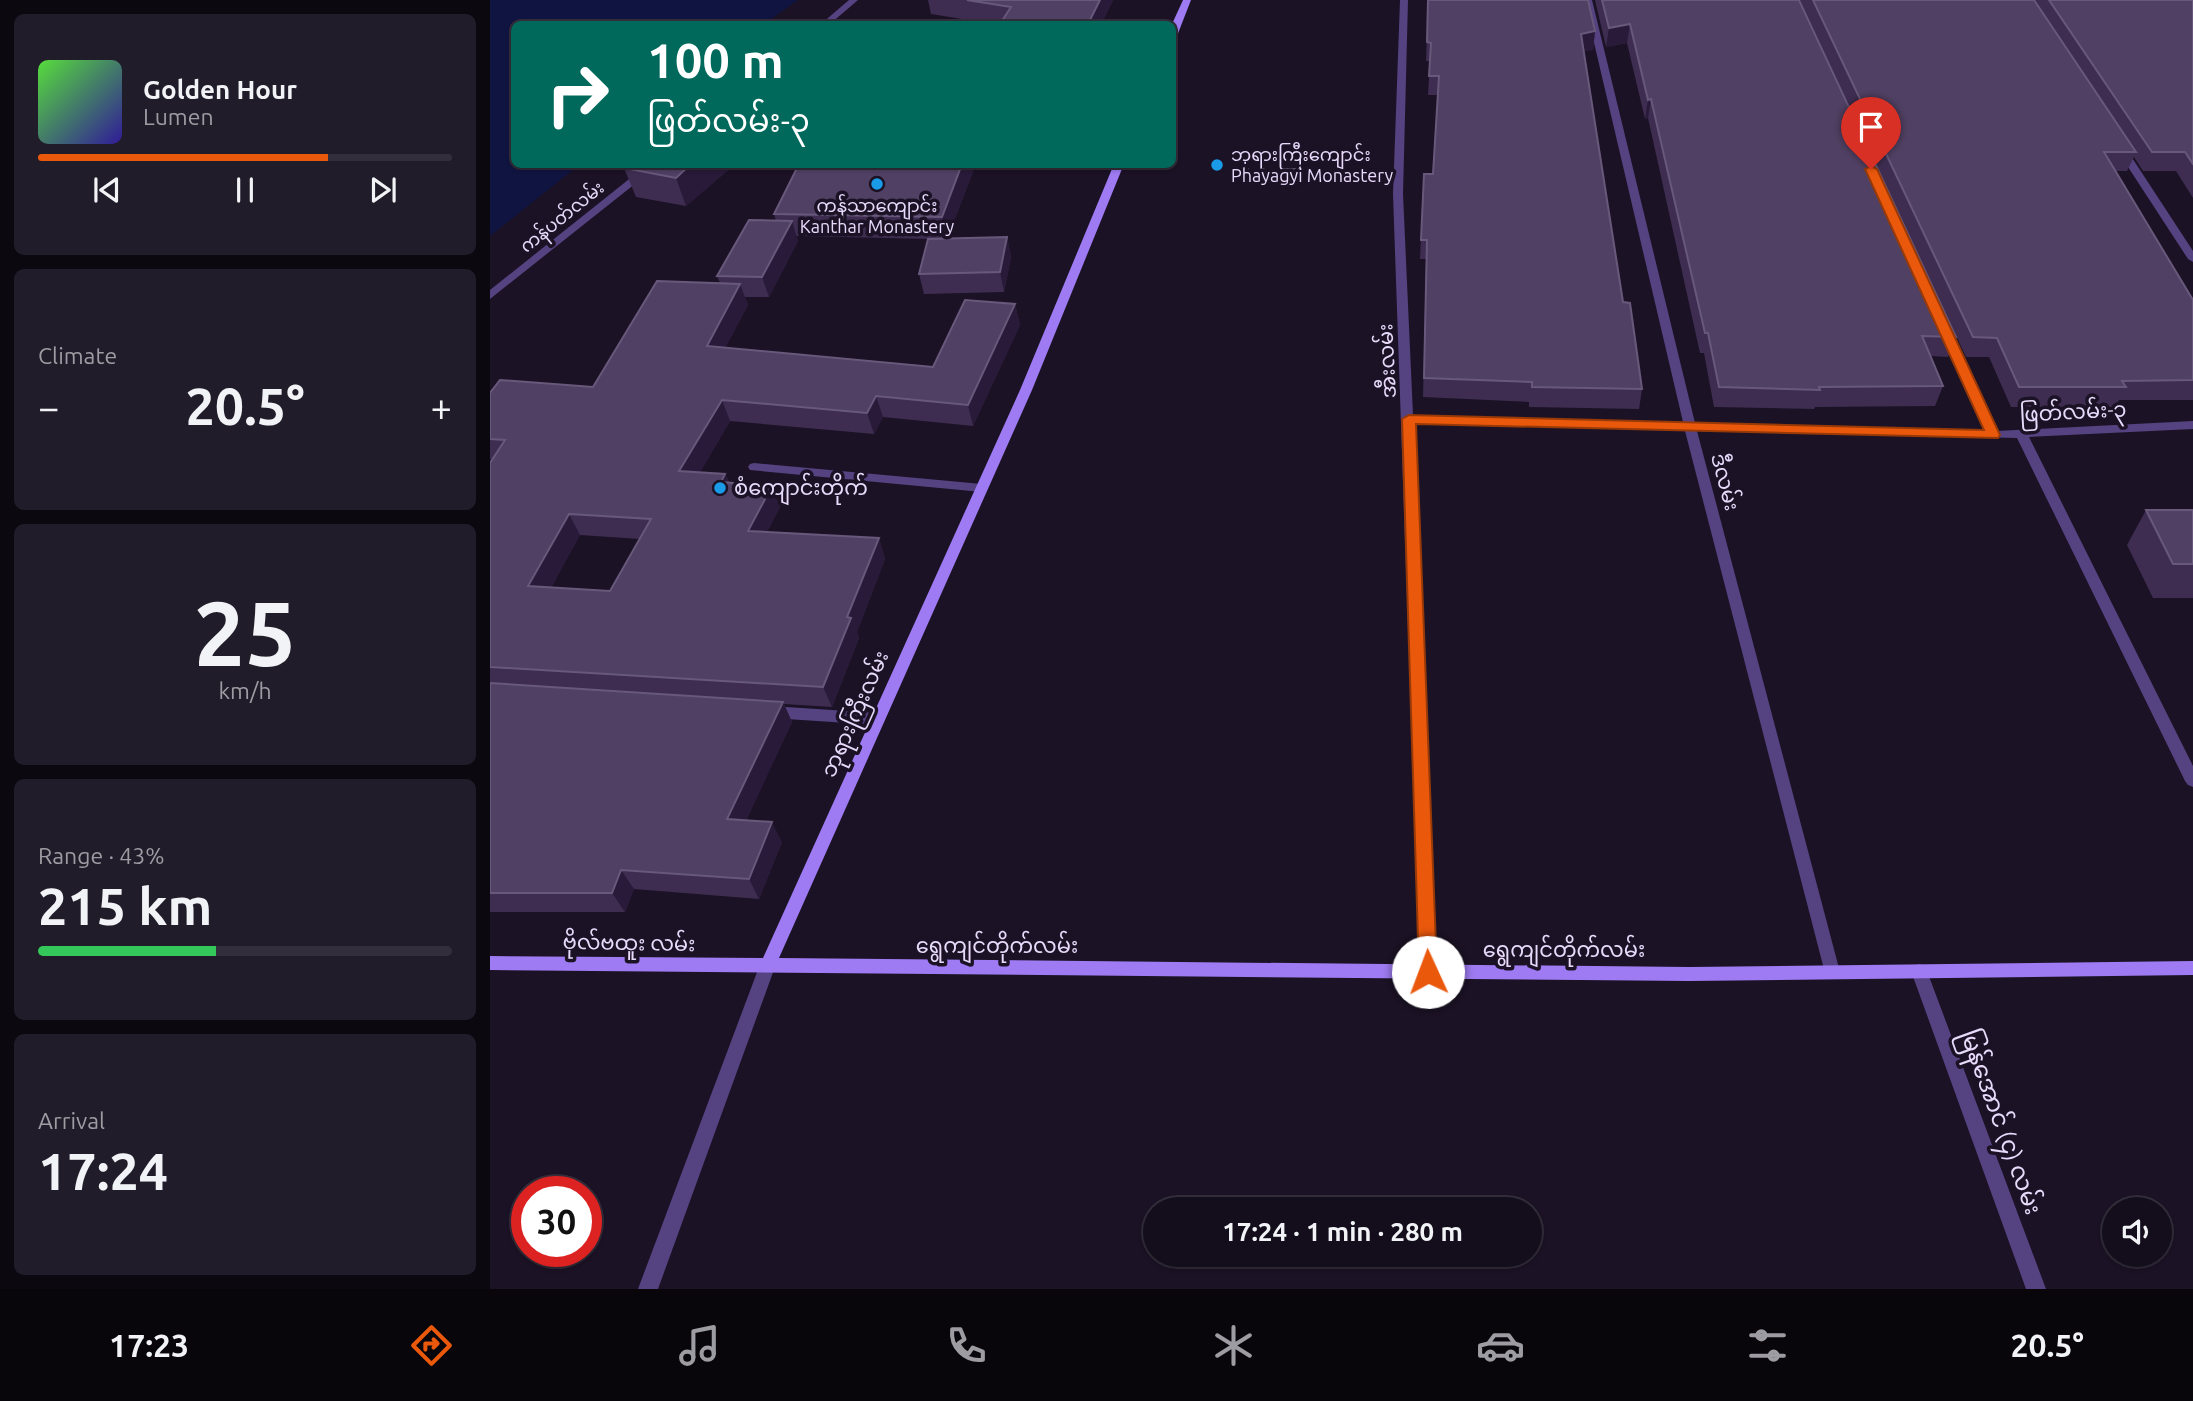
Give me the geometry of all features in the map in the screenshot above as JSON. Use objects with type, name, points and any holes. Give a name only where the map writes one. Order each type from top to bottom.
[{"type":"main road","points":[[1176,26],[1187,0]]},
{"type":"main road","name":"ဘုရားကြီးလမ်း","points":[[767,967],[982,488],[1117,168]]},
{"type":"main road","name":"ဗိုလ်ဗထူး လမ်း","points":[[490,963],[767,967]]},
{"type":"main road","name":"ရွေကျင်တိုက်လမ်း","points":[[767,967],[1428,972],[1832,972],[2193,968]]},
{"type":"street","points":[[829,21],[854,0]]},
{"type":"street","name":"အီးလမ်း","points":[[1404,0],[1398,194],[1409,419],[1428,972]]},
{"type":"street","name":"ဒီလမ်း","points":[[1588,0],[1690,426],[1832,972]]},
{"type":"street","points":[[2112,135],[2193,259]]},
{"type":"street","name":"ကန်ပတ်လမ်း","points":[[490,296],[650,168]]},
{"type":"street","points":[[1942,323],[1993,435]]},
{"type":"street","name":"ဖြတ်လမ်း-၃","points":[[1409,419],[1993,435],[2193,425]]},
{"type":"street","points":[[2021,433],[2193,781]]},
{"type":"street","points":[[754,467],[982,488]]},
{"type":"street","points":[[753,711],[878,719]]},
{"type":"street","name":"ဘုရားကြီးလမ်း","points":[[649,1289],[767,967]]},
{"type":"street","name":"မြန်အောင် (၄) လမ်း","points":[[1919,971],[2036,1289]]},
{"type":"shaded area","points":[[490,0],[798,0],[768,21],[511,21],[511,168],[575,168],[490,236]]},
{"type":"building","points":[[967,0],[1100,0],[1090,21],[1002,21],[1011,7]]},
{"type":"building","points":[[1428,0],[1588,0],[1595,31],[1581,34],[1623,302],[1630,303],[1642,389],[1532,387],[1532,382],[1424,378],[1427,240],[1421,240],[1424,174],[1433,174],[1439,76],[1429,76],[1431,43],[1427,42]]},
{"type":"building","points":[[1602,0],[1799,0],[1956,337],[1922,336],[1943,386],[1819,387],[1820,390],[1719,387],[1651,99],[1648,100],[1630,24],[1609,28]]},
{"type":"building","points":[[1813,0],[2034,0],[2136,152],[2104,152],[2193,300],[2193,380],[2122,381],[2126,387],[2019,387],[1997,338],[1973,337]]},
{"type":"building","points":[[2049,0],[2193,0],[2193,164],[2185,152],[2152,152]]},
{"type":"building","points":[[624,168],[687,168],[676,178]]},
{"type":"building","points":[[797,168],[960,168],[942,217],[774,214]]},
{"type":"building","points":[[749,220],[792,221],[762,277],[717,276]]},
{"type":"building","points":[[1007,237],[1000,272],[919,274],[928,239]]},
{"type":"building","points":[[657,281],[740,284],[707,346],[933,367],[965,300],[1015,304],[968,405],[876,396],[867,413],[722,400],[679,471],[725,474],[721,482],[772,486],[748,531],[879,538],[847,617],[851,618],[823,687],[490,667],[490,463],[505,440],[490,439],[490,393],[500,380],[593,387]],"holes":[[[569,514],[651,519],[610,591],[528,586]]]},
{"type":"building","points":[[2146,510],[2193,510],[2193,564],[2173,564]]},
{"type":"building","points":[[490,683],[783,702],[727,819],[772,822],[749,879],[621,870],[612,893],[490,893]]},
{"type":"place","name":"ဘုရားကြီးကျောင်း Phayagyi Monastery","points":[[1217,165]]},
{"type":"place","name":"ကန်သာကျောင်း Kanthar Monastery","points":[[877,184]]},
{"type":"place","name":"စံကျောင်းတိုက်","points":[[720,488]]},
{"type":"route","points":[[1428,972],[1409,419],[1993,435],[1871,169]]}]
